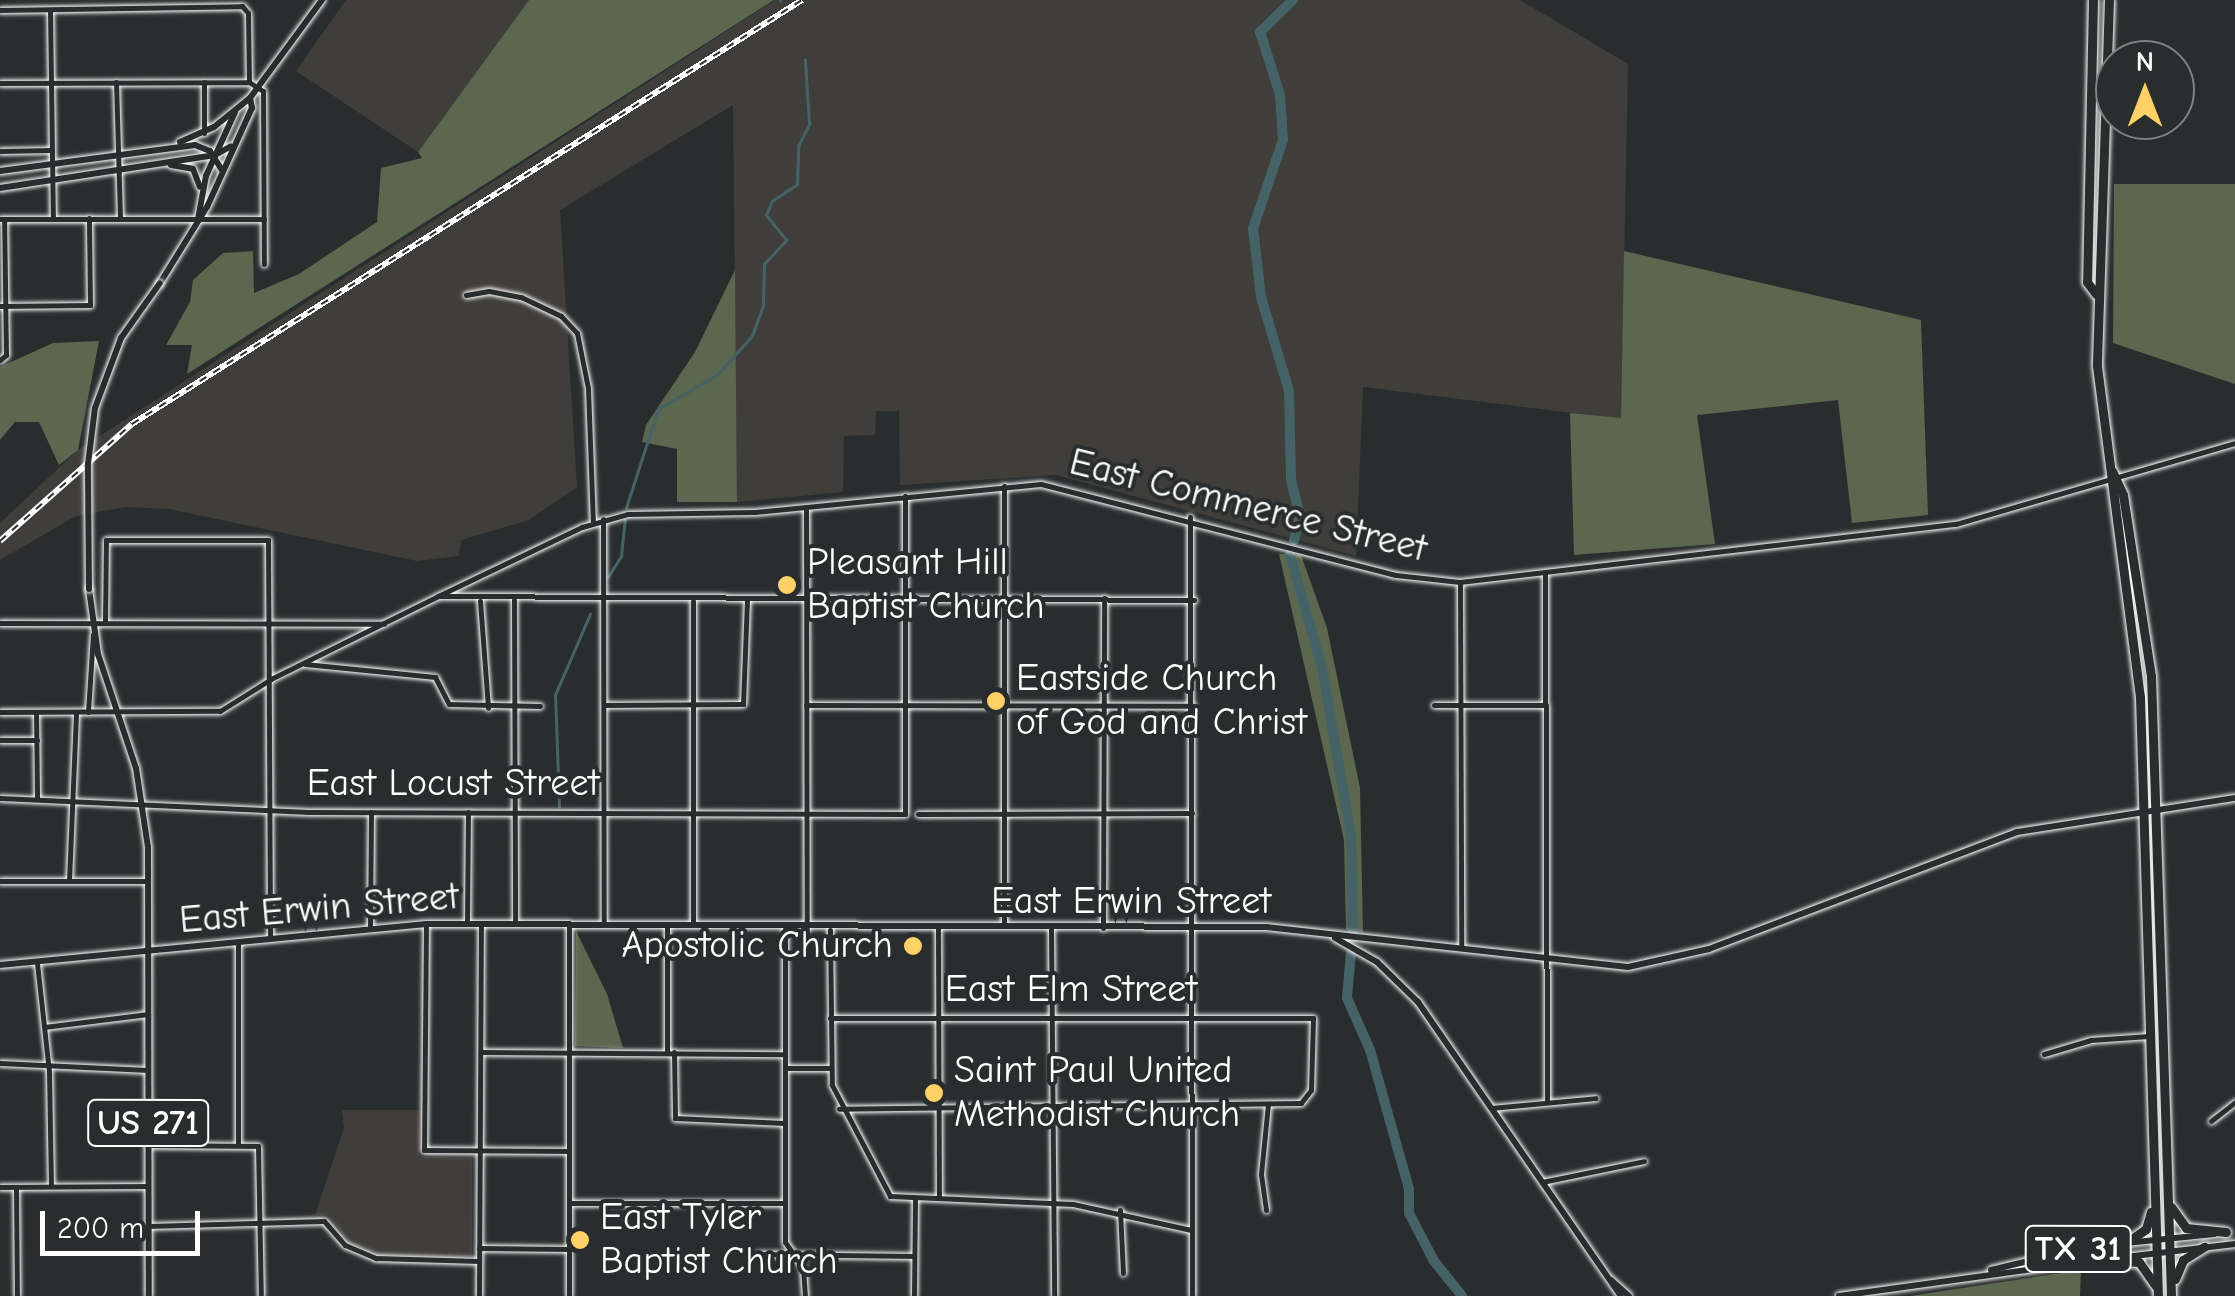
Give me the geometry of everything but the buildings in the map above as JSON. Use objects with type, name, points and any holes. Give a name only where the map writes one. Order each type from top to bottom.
[{"type":"highway","points":[[2093,0],[2087,282],[2096,294]]},
{"type":"highway","points":[[2108,40],[2109,0]]},
{"type":"highway","points":[[2090,111],[2095,111]]},
{"type":"highway","points":[[2106,140],[2103,282],[2096,294],[2098,378],[2150,661],[2172,1296]]},
{"type":"highway","points":[[2116,475],[2107,484],[2136,659],[2144,810],[2158,1294]]},
{"type":"highway","points":[[2126,1243],[2148,1226],[2155,1184]]},
{"type":"highway","points":[[2169,1203],[2186,1228],[2230,1232]]},
{"type":"highway","points":[[2172,1296],[2180,1264],[2204,1248]]},
{"type":"highway","points":[[2097,1260],[2139,1262],[2158,1294]]},
{"type":"main road","name":"US 271","points":[[198,219],[200,196],[214,155],[238,106],[258,88],[322,0]]},
{"type":"main road","name":"US 271","points":[[149,1296],[149,881],[144,804],[92,622],[88,464],[95,408],[121,338],[198,219],[252,108],[250,98]]},
{"type":"main road","points":[[169,146],[204,133],[238,106]]},
{"type":"main road","points":[[0,171],[199,145],[214,155],[222,170]]},
{"type":"main road","points":[[0,188],[214,155],[232,146]]},
{"type":"main road","points":[[160,164],[193,169],[200,196]]},
{"type":"main road","name":"East Erwin Street","points":[[0,966],[370,928],[515,924],[830,930],[1195,927],[1324,934],[1546,963],[1628,967],[1683,957],[2000,838],[2144,810],[2235,798]]},
{"type":"main road","points":[[1324,934],[1377,962],[1418,1002],[1621,1296]]},
{"type":"main road","points":[[1377,962],[1382,942]]},
{"type":"main road","name":"TX 31","points":[[1990,1271],[1998,1264],[2126,1243],[2230,1232]]},
{"type":"main road","name":"TX 31","points":[[1839,1296],[1990,1271],[2235,1244]]},
{"type":"main road","points":[[1610,1279],[1629,1296]]},
{"type":"street","points":[[2,0],[1,10],[246,8],[249,82]]},
{"type":"street","points":[[88,0],[88,9]]},
{"type":"street","points":[[50,10],[53,218]]},
{"type":"street","points":[[116,82],[120,218]]},
{"type":"street","points":[[204,82],[204,133]]},
{"type":"street","points":[[0,83],[249,82],[258,88],[264,264]]},
{"type":"street","points":[[0,151],[52,150]]},
{"type":"street","points":[[3,306],[90,305],[89,218]]},
{"type":"street","points":[[0,360],[2,219],[264,219]]},
{"type":"street","points":[[466,295],[490,291],[521,298],[560,316],[577,333],[588,388],[593,523]]},
{"type":"street","points":[[2116,475],[2235,443]]},
{"type":"street","name":"East Commerce Street","points":[[0,712],[220,711],[271,679],[603,520],[1054,485],[1190,517],[1396,575],[1460,582],[1946,526],[2107,484]]},
{"type":"street","points":[[1004,486],[1004,928]]},
{"type":"street","points":[[905,496],[906,706]]},
{"type":"street","points":[[806,507],[807,929]]},
{"type":"street","points":[[1190,517],[1194,600],[1192,814],[1196,1016],[1192,1296]]},
{"type":"street","points":[[603,520],[604,926]]},
{"type":"street","points":[[106,621],[105,541],[266,538],[271,679],[270,939]]},
{"type":"street","points":[[1545,573],[1547,1102]]},
{"type":"street","points":[[1460,582],[1460,951]]},
{"type":"street","points":[[438,596],[605,601],[1194,600]]},
{"type":"street","points":[[1104,598],[1104,928]]},
{"type":"street","points":[[480,600],[488,708]]},
{"type":"street","points":[[514,600],[515,924]]},
{"type":"street","points":[[693,601],[693,927]]},
{"type":"street","points":[[604,705],[744,704],[747,601]]},
{"type":"street","points":[[0,623],[270,619],[384,624]]},
{"type":"street","points":[[88,712],[94,632]]},
{"type":"street","points":[[302,664],[435,677],[450,704],[488,708],[540,706]]},
{"type":"street","points":[[806,705],[1194,706]]},
{"type":"street","points":[[1434,705],[1546,705]]},
{"type":"street","name":"East Locust Street","points":[[0,798],[37,798],[70,804],[371,812],[905,814],[906,706]]},
{"type":"street","points":[[36,712],[37,798]]},
{"type":"street","points":[[69,881],[76,712]]},
{"type":"street","points":[[0,740],[37,740]]},
{"type":"street","points":[[370,928],[371,812]]},
{"type":"street","points":[[467,924],[468,812]]},
{"type":"street","points":[[918,814],[1192,814]]},
{"type":"street","points":[[0,881],[149,881]]},
{"type":"street","points":[[426,924],[424,1150],[570,1151]]},
{"type":"street","points":[[479,1296],[481,924]]},
{"type":"street","points":[[569,925],[569,1296]]},
{"type":"street","points":[[667,927],[675,1118],[784,1122]]},
{"type":"street","points":[[784,929],[785,1203],[790,1254],[803,1268],[805,1296]]},
{"type":"street","points":[[938,929],[939,1198]]},
{"type":"street","points":[[1052,929],[1054,1296]]},
{"type":"street","points":[[830,930],[830,1068],[839,1108],[890,1196],[1120,1210],[1192,1230]]},
{"type":"street","points":[[238,942],[238,1146]]},
{"type":"street","points":[[36,963],[48,1064],[51,1186]]},
{"type":"street","points":[[44,1027],[148,1014]]},
{"type":"street","name":"East Elm Street","points":[[830,1018],[1313,1018],[1312,1080],[1304,1102],[1268,1104]]},
{"type":"street","points":[[2044,1054],[2091,1040],[2149,1036]]},
{"type":"street","points":[[481,1052],[785,1054]]},
{"type":"street","points":[[0,1063],[148,1070]]},
{"type":"street","points":[[785,1068],[830,1068]]},
{"type":"street","points":[[1491,1108],[1596,1098]]},
{"type":"street","points":[[2211,1122],[2235,1102]]},
{"type":"street","points":[[839,1108],[1268,1104],[1261,1174],[1266,1210]]},
{"type":"street","points":[[148,1145],[258,1146],[260,1296]]},
{"type":"street","points":[[1542,1182],[1644,1161]]},
{"type":"street","points":[[0,1187],[148,1186]]},
{"type":"street","points":[[16,1187],[17,1296]]},
{"type":"street","points":[[914,1296],[916,1198]]},
{"type":"street","points":[[569,1203],[785,1203]]},
{"type":"street","points":[[1120,1210],[1124,1274]]},
{"type":"street","points":[[148,1226],[328,1222],[346,1246],[388,1260],[479,1260]]},
{"type":"street","points":[[479,1248],[569,1249]]},
{"type":"street","points":[[757,1254],[914,1256]]},
{"type":"shaded area","points":[[346,0],[529,0],[418,152],[296,71]]},
{"type":"shaded area","points":[[775,0],[1520,0],[1628,64],[1621,419],[1363,387],[1356,556],[1056,475],[900,485],[899,411],[876,411],[875,435],[844,436],[843,492],[737,502],[733,105],[560,210],[577,487],[529,520],[461,540],[459,556],[417,561],[169,509],[125,507],[76,516],[0,560],[0,523],[78,450]]},
{"type":"shaded area","points":[[342,1110],[419,1110],[419,1157],[472,1158],[472,1256],[379,1255],[348,1242],[329,1215],[315,1215],[344,1128]]},
{"type":"green space","points":[[529,0],[774,0],[187,374],[192,345],[166,345],[190,302],[193,280],[223,253],[253,251],[254,293],[299,274],[377,222],[381,168],[422,158],[418,152]]},
{"type":"green space","points":[[2114,184],[2235,184],[2235,384],[2113,343]]},
{"type":"green space","points":[[1624,251],[1921,320],[1928,515],[1852,523],[1838,400],[1697,415],[1715,544],[1574,555],[1570,413],[1621,418]]},
{"type":"green space","points":[[735,270],[737,502],[677,502],[677,449],[642,442],[646,425],[695,352]]},
{"type":"green space","points":[[99,341],[78,450],[59,465],[39,422],[15,422],[0,440],[0,367],[53,343]]},
{"type":"green space","points":[[1279,554],[1301,555],[1327,628],[1360,788],[1363,932],[1346,930],[1344,840]]},
{"type":"green space","points":[[576,931],[607,994],[623,1048],[575,1046]]},
{"type":"green space","points":[[2081,1270],[2080,1296],[1910,1296]]},
{"type":"waterway","points":[[1293,0],[1260,32],[1280,95],[1283,140],[1253,228],[1261,297],[1289,391],[1291,480],[1300,516],[1294,540]]},
{"type":"waterway","points":[[626,508],[658,409],[717,375],[752,336],[763,305],[764,264],[786,240],[766,215],[772,201],[797,184],[798,146],[809,124],[805,60]]},
{"type":"waterway","points":[[608,577],[621,556],[625,520]]},
{"type":"waterway","points":[[1290,554],[1322,668],[1351,836],[1353,931]]},
{"type":"waterway","points":[[559,807],[555,695],[590,614]]},
{"type":"waterway","points":[[1351,953],[1347,998],[1370,1050],[1409,1189],[1409,1213],[1434,1261],[1462,1296]]},
{"type":"railway","points":[[0,541],[132,424],[802,0]]},
{"type":"place","name":"Pleasant Hill Baptist Church","points":[[787,585]]},
{"type":"place","name":"Eastside Church of God and Christ","points":[[996,701]]},
{"type":"place","name":"Apostolic Church","points":[[913,946]]},
{"type":"place","name":"Saint Paul United Methodist Church","points":[[934,1093]]},
{"type":"place","name":"East Tyler Baptist Church","points":[[580,1240]]}]
